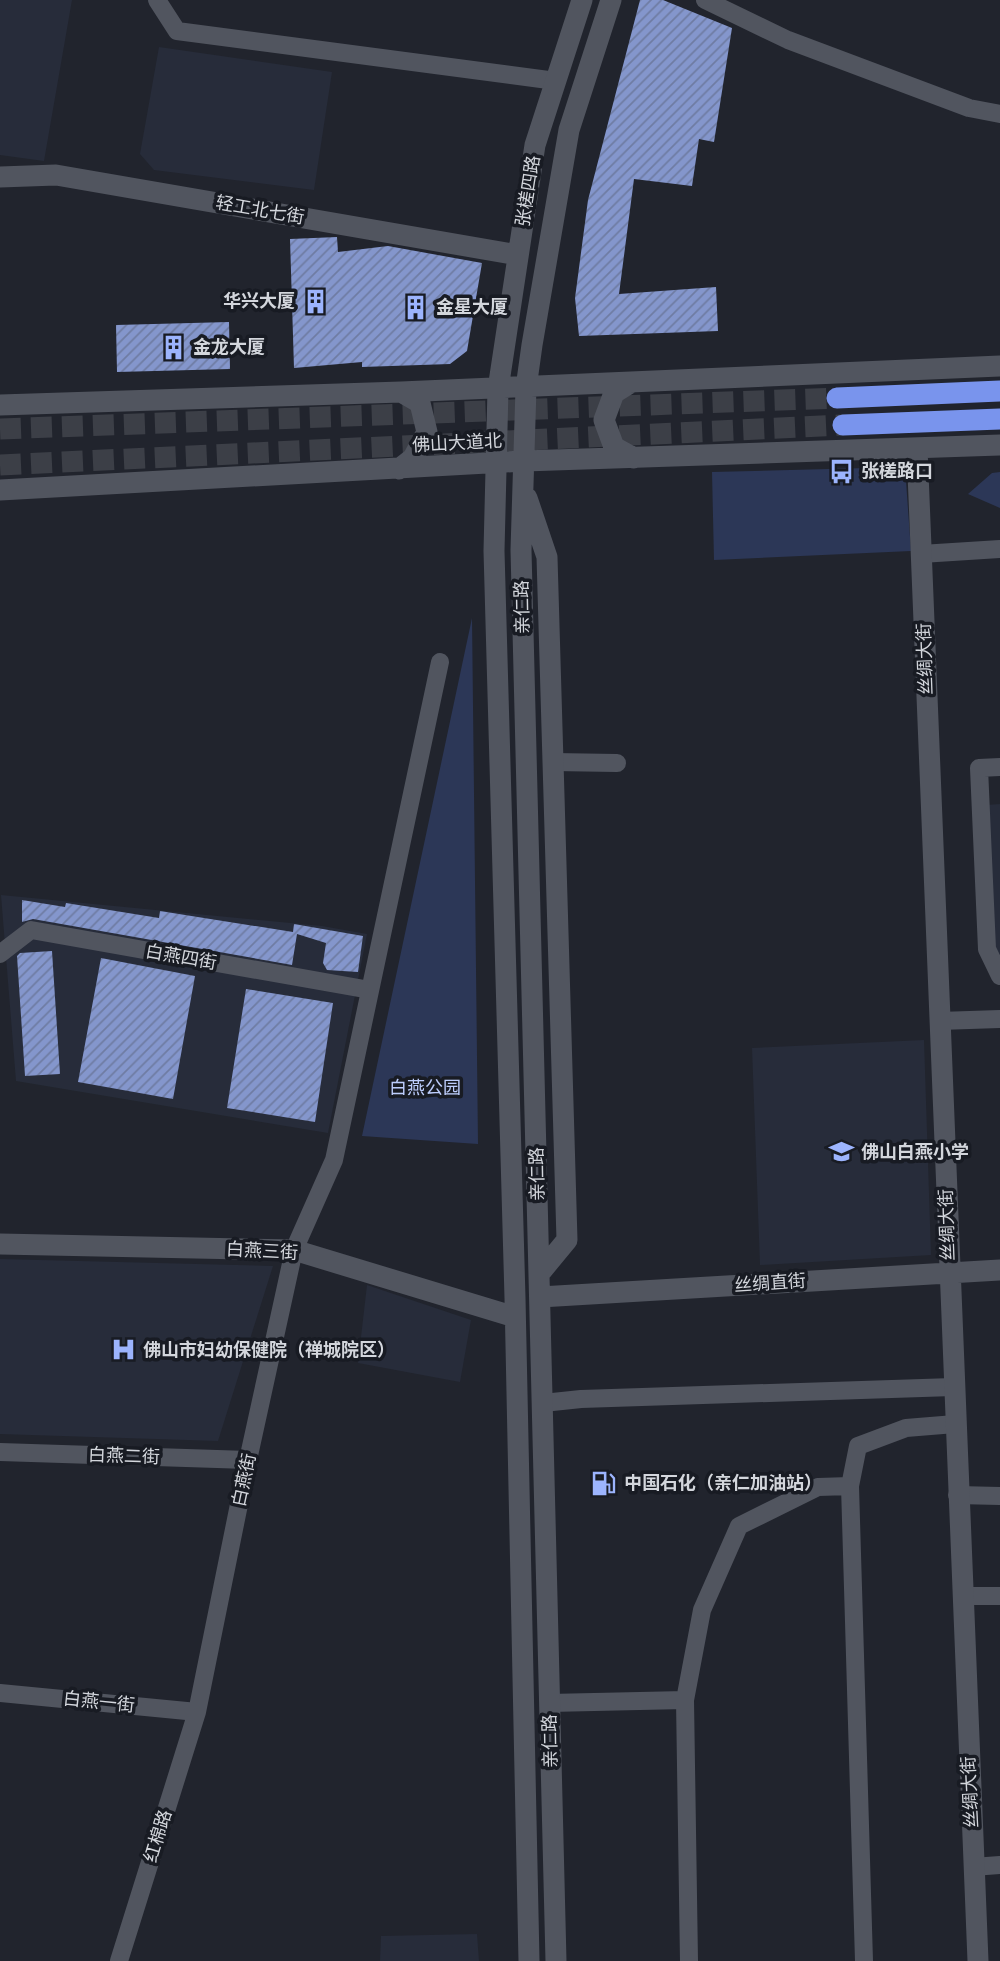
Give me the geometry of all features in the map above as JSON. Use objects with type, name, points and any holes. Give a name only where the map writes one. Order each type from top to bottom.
[{"type":"highway","points":[[837,398],[1000,391]]},
{"type":"highway","points":[[844,425],[1000,419]]},
{"type":"main road","name":"张槎四路","points":[[498,388],[535,145],[582,0]]},
{"type":"main road","name":"张槎四路","points":[[526,387],[569,130],[611,0]]},
{"type":"main road","name":"轻工北七街","points":[[0,177],[57,175],[518,255]]},
{"type":"main road","points":[[0,405],[401,392],[1000,366]]},
{"type":"main road","points":[[629,383],[614,393],[604,420],[614,447],[635,458]]},
{"type":"main road","name":"亲仁路","points":[[526,387],[521,551],[556,1961]]},
{"type":"main road","name":"亲仁路","points":[[498,388],[494,551],[529,1961]]},
{"type":"main road","points":[[399,469],[414,458],[427,432],[420,403],[401,392]]},
{"type":"main road","name":"佛山大道北","points":[[0,490],[524,461],[1000,445]]},
{"type":"main road","name":"丝绸大街","points":[[917,448],[961,1596],[978,1961]]},
{"type":"main road","points":[[523,486],[547,556],[567,1240],[539,1274]]},
{"type":"main road","name":"白燕三街","points":[[0,1244],[294,1250],[515,1317]]},
{"type":"main road","name":"丝绸直街","points":[[540,1297],[1000,1270]]},
{"type":"street","points":[[157,0],[177,31],[555,81]]},
{"type":"street","points":[[705,0],[788,40],[969,108],[1000,114]]},
{"type":"street","points":[[921,554],[1000,549]]},
{"type":"street","name":"白燕街","points":[[197,1712],[294,1250],[334,1160],[440,662]]},
{"type":"street","points":[[553,762],[617,763]]},
{"type":"street","points":[[1000,767],[979,768],[986,949],[1000,976]]},
{"type":"street","name":"白燕四街","points":[[0,954],[31,930],[370,990]]},
{"type":"street","points":[[939,1021],[1000,1019]]},
{"type":"street","points":[[542,1403],[581,1399],[953,1387]]},
{"type":"street","points":[[864,1961],[850,1486],[858,1446],[906,1428],[955,1424]]},
{"type":"street","name":"白燕二街","points":[[0,1452],[248,1460]]},
{"type":"street","points":[[689,1961],[685,1700],[702,1610],[739,1526],[818,1487],[850,1486]]},
{"type":"street","points":[[957,1495],[1000,1496]]},
{"type":"street","points":[[961,1596],[1000,1596]]},
{"type":"street","name":"白燕一街","points":[[0,1693],[197,1712]]},
{"type":"street","points":[[550,1703],[685,1700]]},
{"type":"street","name":"红棉路","points":[[119,1961],[197,1712]]},
{"type":"street","points":[[973,1867],[1000,1865]]},
{"type":"shaded area","points":[[0,0],[72,0],[44,161],[0,155]]},
{"type":"shaded area","points":[[159,47],[332,72],[314,190],[154,170],[140,154]]},
{"type":"shaded area","points":[[1000,804],[1000,963],[992,948],[986,805]]},
{"type":"shaded area","points":[[1,895],[322,926],[367,934],[328,1133],[16,1081]]},
{"type":"shaded area","name":"佛山白燕小学","points":[[924,1040],[931,1255],[760,1265],[752,1048]]},
{"type":"shaded area","name":"佛山市妇幼保健院（禅城院区）","points":[[0,1259],[273,1266],[218,1441],[0,1434]]},
{"type":"shaded area","points":[[367,1285],[471,1320],[460,1382],[358,1363]]},
{"type":"shaded area","points":[[477,1934],[479,1961],[380,1961],[381,1936]]},
{"type":"green space","points":[[905,467],[911,551],[714,560],[712,472]]},
{"type":"green space","points":[[1000,472],[1000,508],[968,494],[992,473]]},
{"type":"green space","name":"白燕公园","points":[[472,618],[478,1144],[362,1136]]},
{"type":"building","points":[[640,0],[663,0],[732,28],[714,142],[699,139],[692,186],[634,179],[619,294],[716,287],[718,331],[579,336],[575,298],[588,200]]},
{"type":"building","name":"金星大厦","points":[[337,237],[338,252],[388,246],[482,263],[467,351],[450,364],[362,367],[362,362],[294,368],[290,239]]},
{"type":"building","name":"金龙大厦","points":[[229,322],[230,369],[117,372],[116,325]]},
{"type":"building","points":[[22,900],[65,907],[66,903],[159,918],[160,911],[293,932],[294,924],[363,936],[358,972],[327,970],[323,963],[326,943],[297,934],[292,965],[33,919],[22,922]]},
{"type":"building","points":[[52,951],[60,1074],[25,1076],[17,956],[20,953]]},
{"type":"building","points":[[101,958],[195,976],[173,1099],[78,1082]]},
{"type":"building","points":[[246,989],[333,1003],[315,1122],[227,1108]]},
{"type":"tunnel","points":[[0,429],[837,398]]},
{"type":"tunnel","points":[[0,465],[843,425]]},
{"type":"place","name":"华兴大厦","points":[[315,301]]},
{"type":"place","name":"金星大厦","points":[[416,307]]},
{"type":"place","name":"金龙大厦","points":[[173,347]]},
{"type":"place","name":"张槎路口","points":[[841,471]]},
{"type":"place","name":"佛山白燕小学","points":[[841,1152]]},
{"type":"place","name":"佛山市妇幼保健院（禅城院区）","points":[[123,1350]]},
{"type":"place","name":"中国石化（亲仁加油站）","points":[[604,1483]]}]
